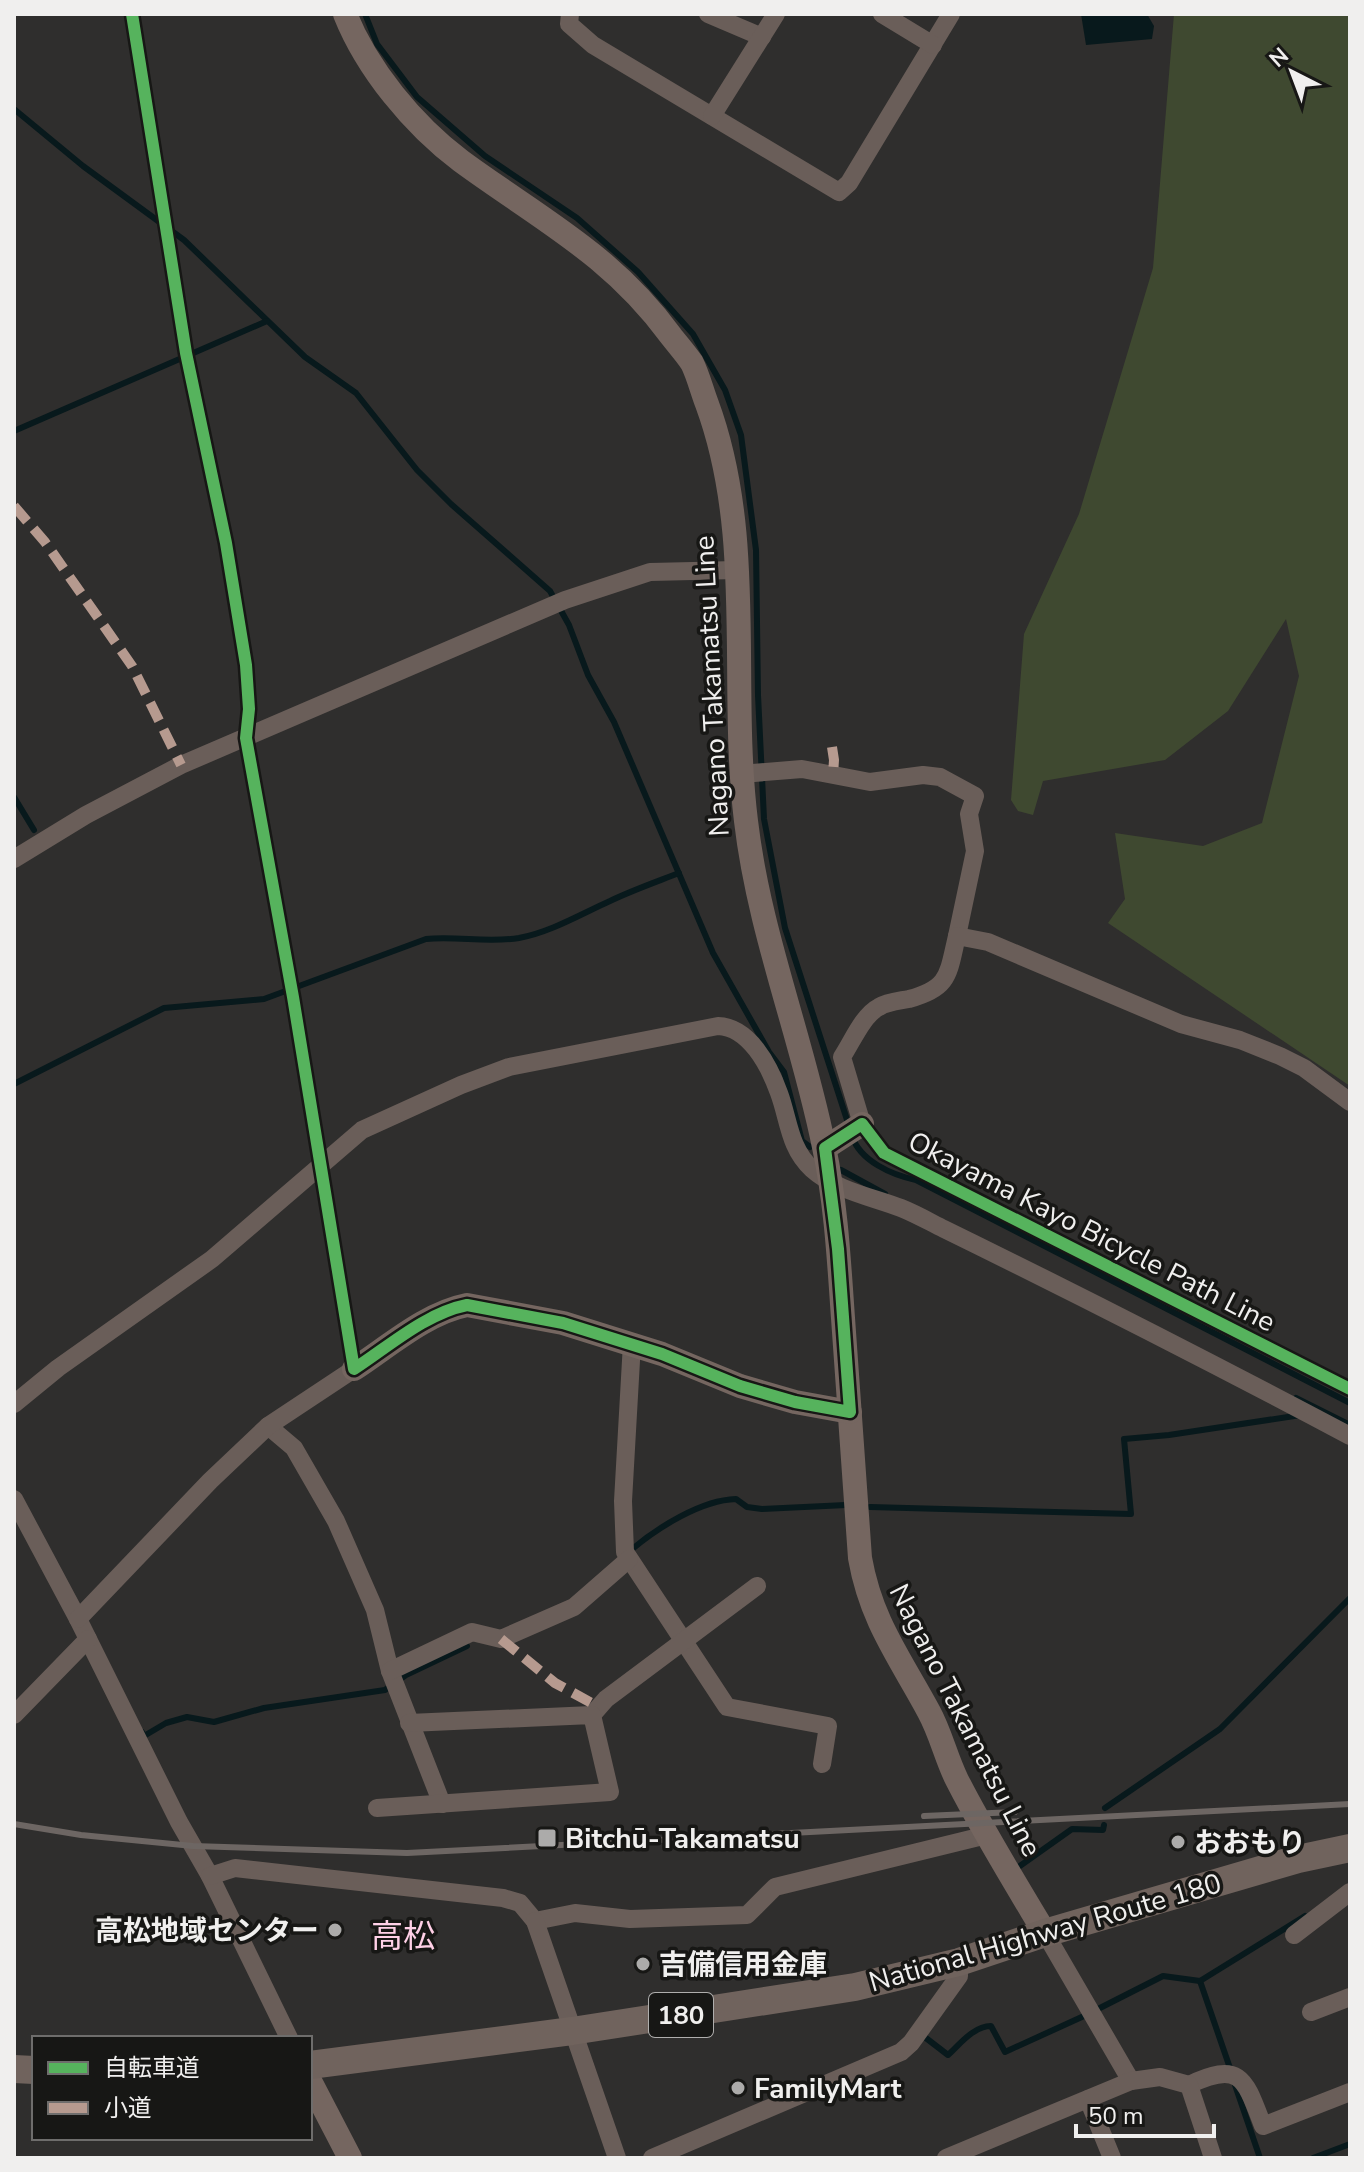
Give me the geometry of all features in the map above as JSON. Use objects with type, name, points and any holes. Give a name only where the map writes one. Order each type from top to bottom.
[{"type":"highway","name":"National Highway Route 180","points":[[312,2065],[572,2031],[855,1987],[959,1962],[1045,1933],[1298,1859],[1350,1848]]},
{"type":"main road","name":"Nagano Takamatsu Line","points":[[345,14],[356,42],[398,102],[457,158],[564,230],[647,302],[692,365],[715,426],[728,476],[736,570],[752,773],[752,865],[767,931],[803,1054],[846,1134],[830,1182],[860,1558],[868,1597],[933,1720],[956,1777],[1045,1933]]},
{"type":"main road","points":[[354,1369],[432,1318],[467,1305],[563,1323],[632,1343],[740,1386],[795,1402],[850,1412]]},
{"type":"main road","points":[[312,2085],[350,2158]]},
{"type":"street","points":[[570,14],[569,24],[593,45],[839,192],[849,183],[951,14]]},
{"type":"street","points":[[708,14],[762,37]]},
{"type":"street","points":[[712,116],[776,14]]},
{"type":"street","points":[[882,14],[933,45]]},
{"type":"street","points":[[14,859],[86,815],[181,765],[565,600],[650,572],[736,570]]},
{"type":"street","points":[[752,773],[802,769],[870,782],[923,775],[940,777],[975,796],[969,814],[975,851],[947,978],[938,988],[922,995],[879,1006],[842,1057],[846,1134]]},
{"type":"street","points":[[957,936],[988,942],[1181,1024],[1240,1040],[1280,1056],[1304,1068],[1350,1102]]},
{"type":"street","points":[[14,1404],[58,1368],[212,1259],[362,1130],[509,1067],[702,1028],[732,1026],[744,1034],[770,1074],[779,1093],[792,1142],[813,1171],[830,1182],[903,1209],[1350,1436]]},
{"type":"street","points":[[632,1343],[623,1501],[627,1556],[727,1707],[828,1726],[822,1764]]},
{"type":"street","points":[[81,1616],[210,1481],[268,1426],[354,1369]]},
{"type":"street","points":[[268,1426],[294,1448],[336,1521],[375,1610],[393,1679],[442,1804]]},
{"type":"street","points":[[14,1499],[81,1616],[88,1639],[288,2036]]},
{"type":"street","points":[[393,1679],[472,1632],[501,1639],[574,1607],[627,1556]]},
{"type":"street","points":[[409,1723],[592,1715],[606,1699],[757,1586]]},
{"type":"street","points":[[14,1715],[88,1639]]},
{"type":"street","points":[[377,1808],[610,1792],[592,1715]]},
{"type":"street","points":[[535,1921],[575,1913],[630,1919],[747,1915],[775,1887],[987,1835]]},
{"type":"street","points":[[210,1876],[235,1868],[503,1898],[520,1903],[535,1921],[617,2158]]},
{"type":"street","points":[[1294,1935],[1350,1892]]},
{"type":"street","points":[[1045,1933],[1131,2081]]},
{"type":"street","points":[[652,2158],[901,2052],[959,1976],[959,1962]]},
{"type":"street","points":[[1311,2012],[1350,1997]]},
{"type":"street","points":[[946,2158],[1131,2081],[1160,2077],[1189,2085],[1212,2074],[1232,2075],[1249,2090],[1263,2126],[1350,2092]]},
{"type":"street","points":[[1189,2085],[1213,2158]]},
{"type":"street","points":[[1088,2099],[1112,2158]]},
{"type":"green space","points":[[1174,14],[1350,14],[1350,1086],[1108,923],[1125,899],[1115,833],[1203,846],[1262,823],[1299,676],[1286,619],[1228,711],[1165,760],[1043,781],[1033,815],[1018,811],[1011,800],[1024,634],[1079,514],[1153,268]]},
{"type":"shaded area","points":[[1081,14],[1147,14],[1154,26],[1152,39],[1086,45]]},
{"type":"waterway","points":[[365,14],[377,44],[417,97],[485,156],[577,218],[638,272],[693,334],[725,390],[741,435],[756,550],[764,819],[785,928],[849,1126]]},
{"type":"waterway","points":[[14,109],[83,166],[184,240],[305,357],[356,393],[417,470],[550,591],[569,625],[588,675],[614,722],[713,953],[769,1052],[784,1072],[802,1141],[810,1147]]},
{"type":"waterway","points":[[14,431],[267,321]]},
{"type":"waterway","points":[[14,797],[34,830]]},
{"type":"waterway","points":[[14,1084],[164,1008],[264,999],[426,939],[496,940],[531,935],[679,873]]},
{"type":"waterway","points":[[852,1136],[862,1153],[878,1166],[916,1180],[1350,1403]]},
{"type":"waterway","points":[[841,1170],[885,1194]]},
{"type":"waterway","points":[[1296,1398],[1350,1425]]},
{"type":"waterway","points":[[870,1507],[1131,1514],[1124,1439],[1301,1415]]},
{"type":"waterway","points":[[631,1550],[653,1533],[708,1504],[736,1499],[747,1507],[762,1509],[846,1505]]},
{"type":"waterway","points":[[1105,1808],[1220,1729],[1350,1598]]},
{"type":"waterway","points":[[142,1732],[144,1736],[166,1723],[187,1717],[214,1722],[264,1708],[385,1690],[406,1675],[467,1646]]},
{"type":"waterway","points":[[1017,1868],[1072,1829],[1103,1830],[1104,1825]]},
{"type":"waterway","points":[[1096,2010],[1163,1976],[1200,1981],[1305,1916]]},
{"type":"waterway","points":[[1200,1981],[1231,2071]]},
{"type":"waterway","points":[[922,2035],[948,2055],[973,2032],[991,2026],[1005,2052],[1084,2016]]},
{"type":"waterway","points":[[1234,2082],[1260,2158]]},
{"type":"waterway","points":[[1313,2158],[1350,2144]]},
{"type":"railway","points":[[14,1824],[81,1835],[193,1846],[407,1853],[1350,1804]]},
{"type":"railway","points":[[924,1816],[1015,1812]]},
{"type":"marked path","points":[[14,506],[45,542],[132,666],[181,765]]},
{"type":"marked path","points":[[832,747],[833,774]]},
{"type":"marked path","points":[[501,1639],[555,1683],[599,1707]]},
{"type":"cycle path","name":"Okayama Kayo Bicycle Path Line","points":[[132,14],[186,353],[226,543],[246,665],[249,709],[246,738],[293,997],[354,1369],[422,1323],[467,1305],[563,1323],[662,1354],[740,1386],[795,1402],[850,1412],[838,1249],[825,1148],[862,1124],[884,1153],[1350,1389]]},
{"type":"place","name":"Bitchū-Takamatsu","points":[[547,1838]]},
{"type":"place","name":"おおもり","points":[[1178,1842]]},
{"type":"place","name":"高松地域センター","points":[[335,1930]]},
{"type":"place","name":"吉備信用金庫","points":[[643,1964]]},
{"type":"place","name":"FamilyMart","points":[[738,2088]]},
{"type":"district","name":"高松","points":[[403,1936]]}]
